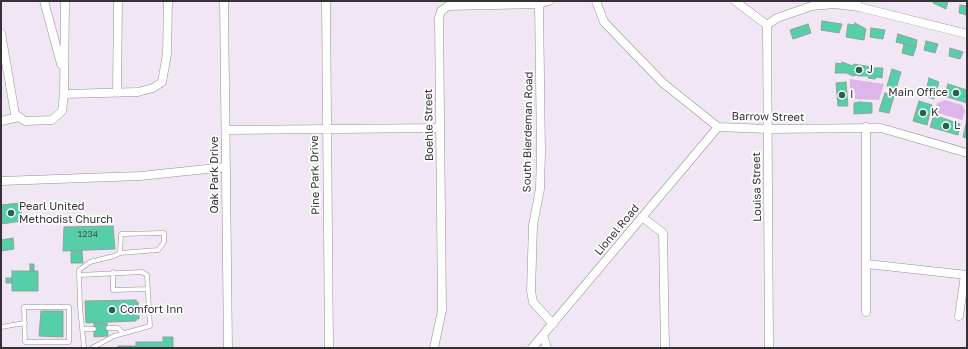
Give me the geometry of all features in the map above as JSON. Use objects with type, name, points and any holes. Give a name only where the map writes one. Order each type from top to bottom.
[{"type":"street","points":[[44,1],[64,75]]},
{"type":"street","points":[[1,33],[15,114],[25,121],[52,120],[62,111],[64,94],[65,1]]},
{"type":"street","points":[[117,93],[118,1]]},
{"type":"street","points":[[64,94],[138,92],[153,88],[162,82],[167,54],[168,1]]},
{"type":"street","name":"Oak Park Drive","points":[[224,1],[228,348]]},
{"type":"street","name":"Pine Park Drive","points":[[326,1],[329,348]]},
{"type":"street","name":"Boehle Street","points":[[434,348],[442,310],[439,18],[441,11],[448,6],[474,3],[539,4],[548,1]]},
{"type":"street","name":"Barrow Street","points":[[596,1],[604,22],[658,78],[718,127],[767,129],[881,128],[967,152]]},
{"type":"street","points":[[735,1],[767,25],[777,18],[812,6],[857,4],[967,34]]},
{"type":"street","name":"South Bierdeman Road","points":[[539,4],[541,160],[540,189],[533,225],[531,291],[533,302],[552,324]]},
{"type":"street","name":"Louisa Street","points":[[767,25],[769,348]]},
{"type":"street","points":[[1,120],[18,117]]},
{"type":"street","name":"Lionel Road","points":[[532,348],[718,127]]},
{"type":"street","points":[[866,127],[866,312]]},
{"type":"street","points":[[226,130],[440,128]]},
{"type":"street","points":[[1,181],[140,176],[226,167]]},
{"type":"street","points":[[642,217],[663,234],[665,348]]},
{"type":"street","points":[[867,264],[966,275],[959,316]]},
{"type":"street","points":[[543,336],[547,348]]},
{"type":"lane","points":[[84,348],[80,307],[79,275],[81,267],[90,262],[120,253],[158,250],[164,242],[164,233],[121,234],[120,253]]},
{"type":"lane","points":[[79,275],[113,272],[142,272],[147,275],[150,326],[123,334],[92,348]]},
{"type":"lane","points":[[113,272],[113,290],[148,289]]},
{"type":"lane","points":[[24,307],[69,307],[69,342],[25,342],[25,324],[24,307]]},
{"type":"lane","points":[[1,327],[25,324]]},
{"type":"lane","points":[[108,328],[118,328],[123,334]]},
{"type":"lane","points":[[83,329],[94,329]]},
{"type":"shaded area","points":[[850,79],[884,84],[879,100],[855,99],[855,91],[850,91]]},
{"type":"shaded area","points":[[945,100],[962,105],[965,111],[962,120],[935,112],[937,103]]},
{"type":"building","points":[[934,1],[948,1],[946,9],[933,3]]},
{"type":"building","points":[[960,5],[967,6],[967,15],[959,13]]},
{"type":"building","points":[[822,21],[842,24],[839,33],[821,30]]},
{"type":"building","points":[[855,23],[866,29],[864,40],[846,37],[848,24],[854,25]]},
{"type":"building","points":[[808,24],[811,33],[793,39],[790,30]]},
{"type":"building","points":[[871,28],[885,30],[883,39],[870,37]]},
{"type":"building","points":[[898,34],[917,40],[916,47],[896,42]]},
{"type":"building","points":[[926,41],[938,44],[935,53],[924,50]]},
{"type":"building","points":[[904,44],[916,47],[913,56],[902,53]]},
{"type":"building","points":[[950,48],[963,52],[960,59],[949,56]]},
{"type":"building","name":"J","points":[[842,62],[853,66],[854,64],[872,68],[883,68],[882,78],[876,77],[875,79],[868,78],[869,76],[853,76],[846,73],[835,73],[836,63],[842,64]]},
{"type":"building","points":[[892,69],[901,72],[896,89],[887,86]]},
{"type":"building","points":[[929,78],[939,82],[934,99],[925,96]]},
{"type":"building","name":"I","points":[[846,82],[848,106],[838,106],[836,83]]},
{"type":"building","name":"Main Office","points":[[948,84],[967,90],[967,103],[944,96]]},
{"type":"building","points":[[885,93],[894,96],[889,113],[879,111]]},
{"type":"building","name":"K","points":[[919,101],[932,105],[927,125],[913,121]]},
{"type":"building","points":[[854,103],[872,103],[872,113],[854,114]]},
{"type":"building","name":"L","points":[[934,115],[960,124],[958,135],[930,127]]},
{"type":"building","points":[[967,120],[967,138],[963,137]]},
{"type":"building","name":"Pearl United Methodist Church","points":[[20,203],[22,221],[1,224],[1,205]]},
{"type":"building","points":[[113,226],[115,249],[63,251],[64,227]]},
{"type":"building","points":[[13,238],[14,249],[1,251],[1,240]]},
{"type":"building","points":[[71,251],[82,251],[83,263],[71,263]]},
{"type":"building","points":[[30,264],[34,264],[34,271],[30,271]]},
{"type":"building","points":[[12,271],[38,271],[38,291],[12,291]]},
{"type":"building","points":[[6,278],[12,278],[12,283],[6,283]]},
{"type":"building","name":"Comfort Inn","points":[[136,300],[136,302],[138,302],[139,319],[136,319],[136,321],[86,323],[85,301]]},
{"type":"building","points":[[41,311],[63,311],[63,337],[39,336]]},
{"type":"building","points":[[94,323],[107,323],[108,336],[94,337]]},
{"type":"building","points":[[163,337],[173,337],[173,348],[118,348],[118,346],[136,346],[136,342],[163,342]]},
{"type":"place","name":"J","points":[[859,70]]},
{"type":"place","name":"Main Office","points":[[956,93]]},
{"type":"place","name":"I","points":[[842,95]]},
{"type":"place","name":"K","points":[[923,113]]},
{"type":"place","name":"L","points":[[946,126]]},
{"type":"place","name":"Pearl United Methodist Church","points":[[11,213]]},
{"type":"place","name":"Comfort Inn","points":[[112,310]]}]
